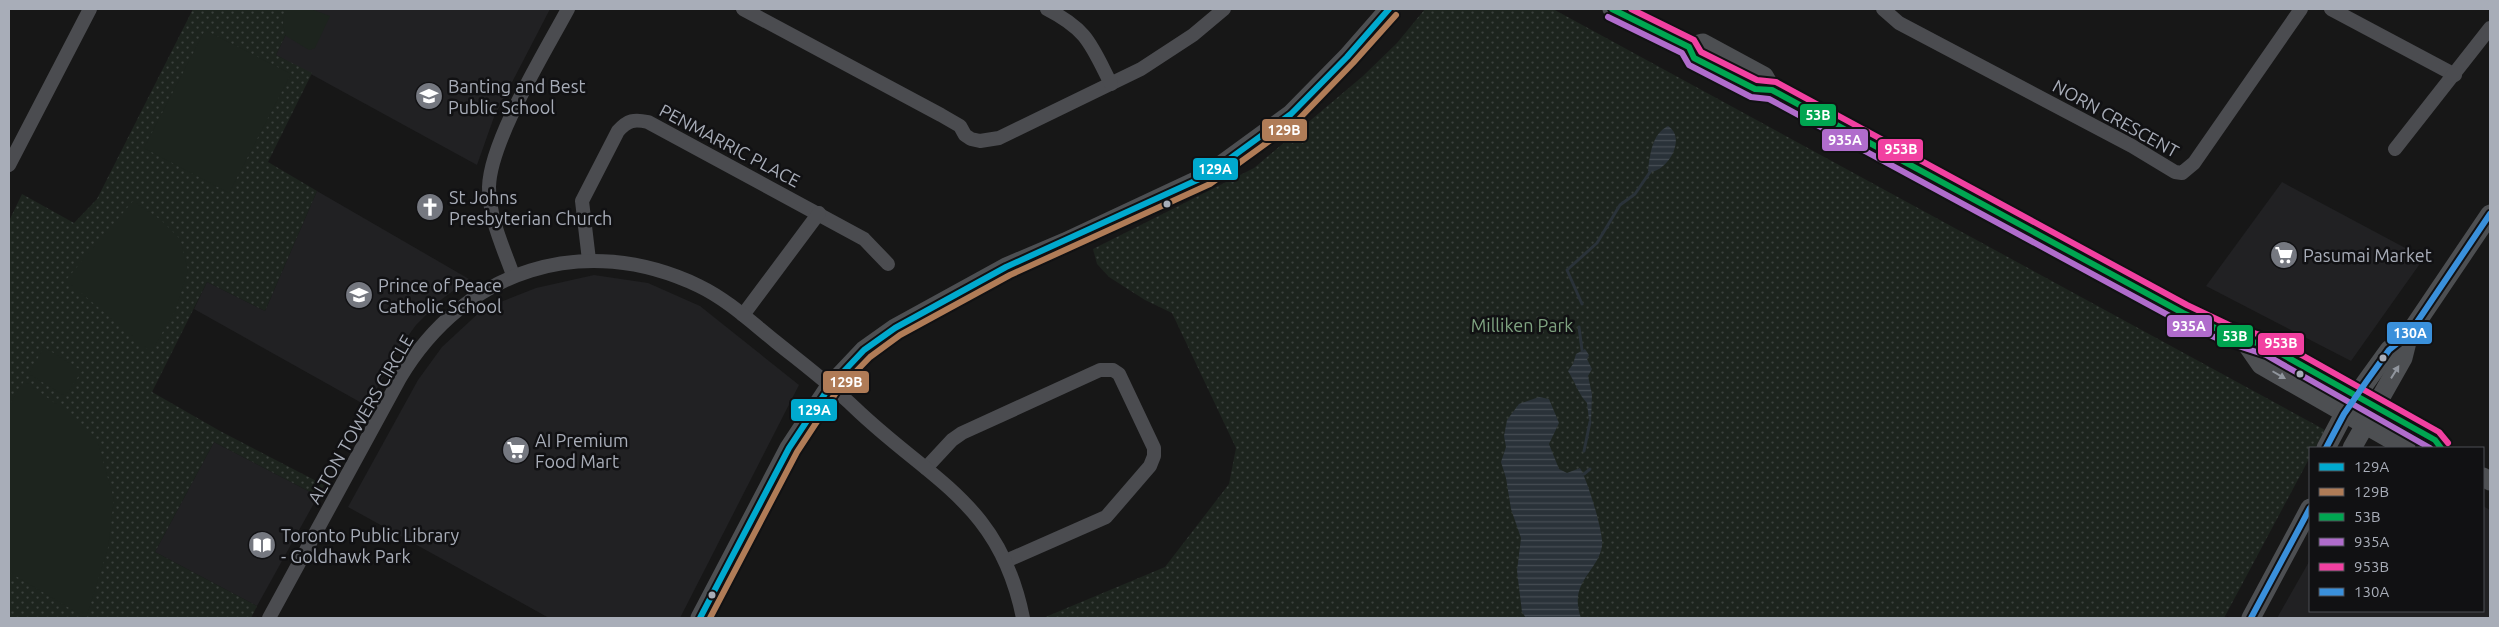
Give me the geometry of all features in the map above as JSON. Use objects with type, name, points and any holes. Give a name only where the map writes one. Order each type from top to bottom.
[{"type":"main road","points":[[700,618],[789,448],[830,386],[864,350],[894,328],[1006,267],[1065,242],[1206,176],[1291,114],[1347,57],[1389,9]]},
{"type":"main road","points":[[1612,9],[1689,47],[1694,58],[1755,89],[1772,90],[1959,194],[2245,342],[2269,347],[2435,440],[2440,447]]},
{"type":"main road","points":[[2327,447],[2356,396],[2389,350],[2409,334],[2490,214]]},
{"type":"main road","points":[[2353,447],[2403,358],[2409,334]]},
{"type":"main road","points":[[2245,342],[2261,365],[2404,447]]},
{"type":"main road","points":[[2251,618],[2309,510]]},
{"type":"street","points":[[9,165],[90,9]]},
{"type":"street","points":[[513,276],[494,225],[489,188],[492,168],[510,121],[568,9]]},
{"type":"street","points":[[743,9],[941,115],[960,126],[965,135],[980,141],[999,138],[1111,84],[1168,53],[1224,9]]},
{"type":"street","points":[[1048,9],[1077,26],[1086,37],[1111,84]]},
{"type":"street","name":"NORN CRESCENT","points":[[1883,9],[1899,23],[2132,146],[2175,172],[2182,173],[2194,164],[2301,9]]},
{"type":"street","points":[[2331,9],[2455,75]]},
{"type":"street","points":[[2395,149],[2490,28]]},
{"type":"street","name":"PENMARRIC PLACE","points":[[589,260],[582,210],[585,192],[618,131],[631,120],[648,122],[819,214],[864,240],[888,264]]},
{"type":"street","points":[[743,315],[819,214]]},
{"type":"street","name":"ALTON TOWERS CIRCLE","points":[[269,618],[400,378],[419,349],[437,328],[468,301],[513,276],[551,266],[589,260],[635,264],[682,278],[713,294],[743,315],[830,386],[967,504],[978,517],[991,534],[1006,561],[1016,589],[1023,618]]},
{"type":"street","points":[[926,468],[952,440],[962,433],[1100,370],[1106,369],[1119,374],[1154,448],[1152,462],[1106,517],[1006,561]]},
{"type":"shaded area","name":"Banting and Best Public School","points":[[298,9],[550,9],[494,117],[477,165],[276,55]]},
{"type":"shaded area","points":[[1668,126],[1676,138],[1673,153],[1663,166],[1650,172],[1648,171],[1655,139]]},
{"type":"shaded area","points":[[2282,182],[2424,258],[2351,361],[2206,286]]},
{"type":"shaded area","name":"Prince of Peace Catholic School","points":[[317,191],[469,279],[442,299],[416,325],[400,347],[367,406],[194,309],[207,282],[265,311]]},
{"type":"shaded area","points":[[594,275],[648,283],[700,306],[799,385],[680,618],[549,618],[348,507],[418,380],[442,347],[483,309],[536,288]]},
{"type":"shaded area","points":[[1585,349],[1589,355],[1587,359],[1592,369],[1588,376],[1592,394],[1591,422],[1589,420],[1587,403],[1568,371],[1573,364],[1576,354]]},
{"type":"shaded area","points":[[1539,397],[1549,399],[1559,423],[1549,444],[1559,469],[1567,473],[1580,468],[1591,494],[1602,539],[1599,555],[1585,578],[1578,595],[1581,618],[1526,618],[1522,612],[1517,571],[1521,538],[1511,509],[1506,478],[1501,462],[1506,447],[1504,436],[1507,420],[1519,404]]},
{"type":"shaded area","points":[[214,442],[318,496],[257,606],[155,552]]},
{"type":"shaded area","points":[[2484,507],[2490,510],[2490,618],[2277,618],[2309,562],[2309,612],[2484,612]]},
{"type":"green space","points":[[193,9],[298,9],[276,55],[312,73],[268,162],[317,191],[265,311],[207,282],[152,392],[220,431],[324,485],[318,496],[214,442],[155,552],[257,606],[251,618],[9,618],[9,221],[22,194],[74,223],[97,199]]},
{"type":"green space","points":[[290,9],[311,9],[330,16],[315,48],[309,50],[286,36],[283,25],[284,18]]},
{"type":"green space","name":"Milliken Park","points":[[1425,9],[1553,9],[2325,430],[2316,447],[2309,447],[2309,459],[2224,618],[1043,618],[1165,567],[1229,484],[1236,448],[1172,313],[1145,300],[1109,277],[1097,264],[1093,249],[1254,168],[1363,76],[1397,43]]},
{"type":"green space","points":[[205,30],[291,74],[229,193],[144,148]]},
{"type":"green space","points":[[133,201],[161,220],[180,239],[188,270],[175,311],[151,352],[66,280]]},
{"type":"green space","points":[[44,347],[82,371],[65,396],[29,374]]},
{"type":"green space","points":[[24,381],[59,406],[98,444],[114,499],[108,548],[86,618],[9,572],[9,406]]},
{"type":"waterway","points":[[1582,304],[1567,270],[1597,243],[1620,205],[1635,194],[1650,172]]},
{"type":"waterway","points":[[1579,327],[1582,350]]},
{"type":"waterway","points":[[1584,451],[1590,422]]},
{"type":"waterway","points":[[1584,474],[1590,469]]},
{"type":"transit line","name":"129A","points":[[700,618],[789,448],[830,386],[864,350],[895,328],[1006,267],[1206,176],[1291,114],[1347,57],[1389,9]]},
{"type":"transit line","name":"53B","points":[[1612,9],[1689,47],[1694,58],[1755,89],[1772,90],[2183,313],[2226,333],[2269,347],[2435,440],[2440,447]]},
{"type":"transit line","name":"953B","points":[[1631,9],[1694,40],[1701,52],[1757,80],[1776,82],[2187,305],[2229,325],[2273,339],[2439,432],[2448,443]]},
{"type":"transit line","name":"129B","points":[[710,618],[797,452],[837,391],[870,357],[900,335],[1010,275],[1210,184],[1297,121],[1396,15]]},
{"type":"transit line","name":"935A","points":[[1608,17],[1682,53],[1689,65],[1751,97],[1769,99],[2179,321],[2223,341],[2266,355],[2428,447]]},
{"type":"transit line","name":"130A","points":[[2327,447],[2344,414],[2366,382],[2389,350],[2409,334],[2490,214]]},
{"type":"transit line","name":"130A","points":[[2251,618],[2309,510]]},
{"type":"place","name":"Banting and Best Public School","points":[[429,96]]},
{"type":"place","name":"St Johns Presbyterian Church","points":[[430,207]]},
{"type":"place","name":"Pasumai Market","points":[[2284,255]]},
{"type":"place","name":"Prince of Peace Catholic School","points":[[359,295]]},
{"type":"place","name":"AI Premium Food Mart","points":[[516,450]]},
{"type":"place","name":"Toronto Public Library - Goldhawk Park","points":[[262,545]]}]
